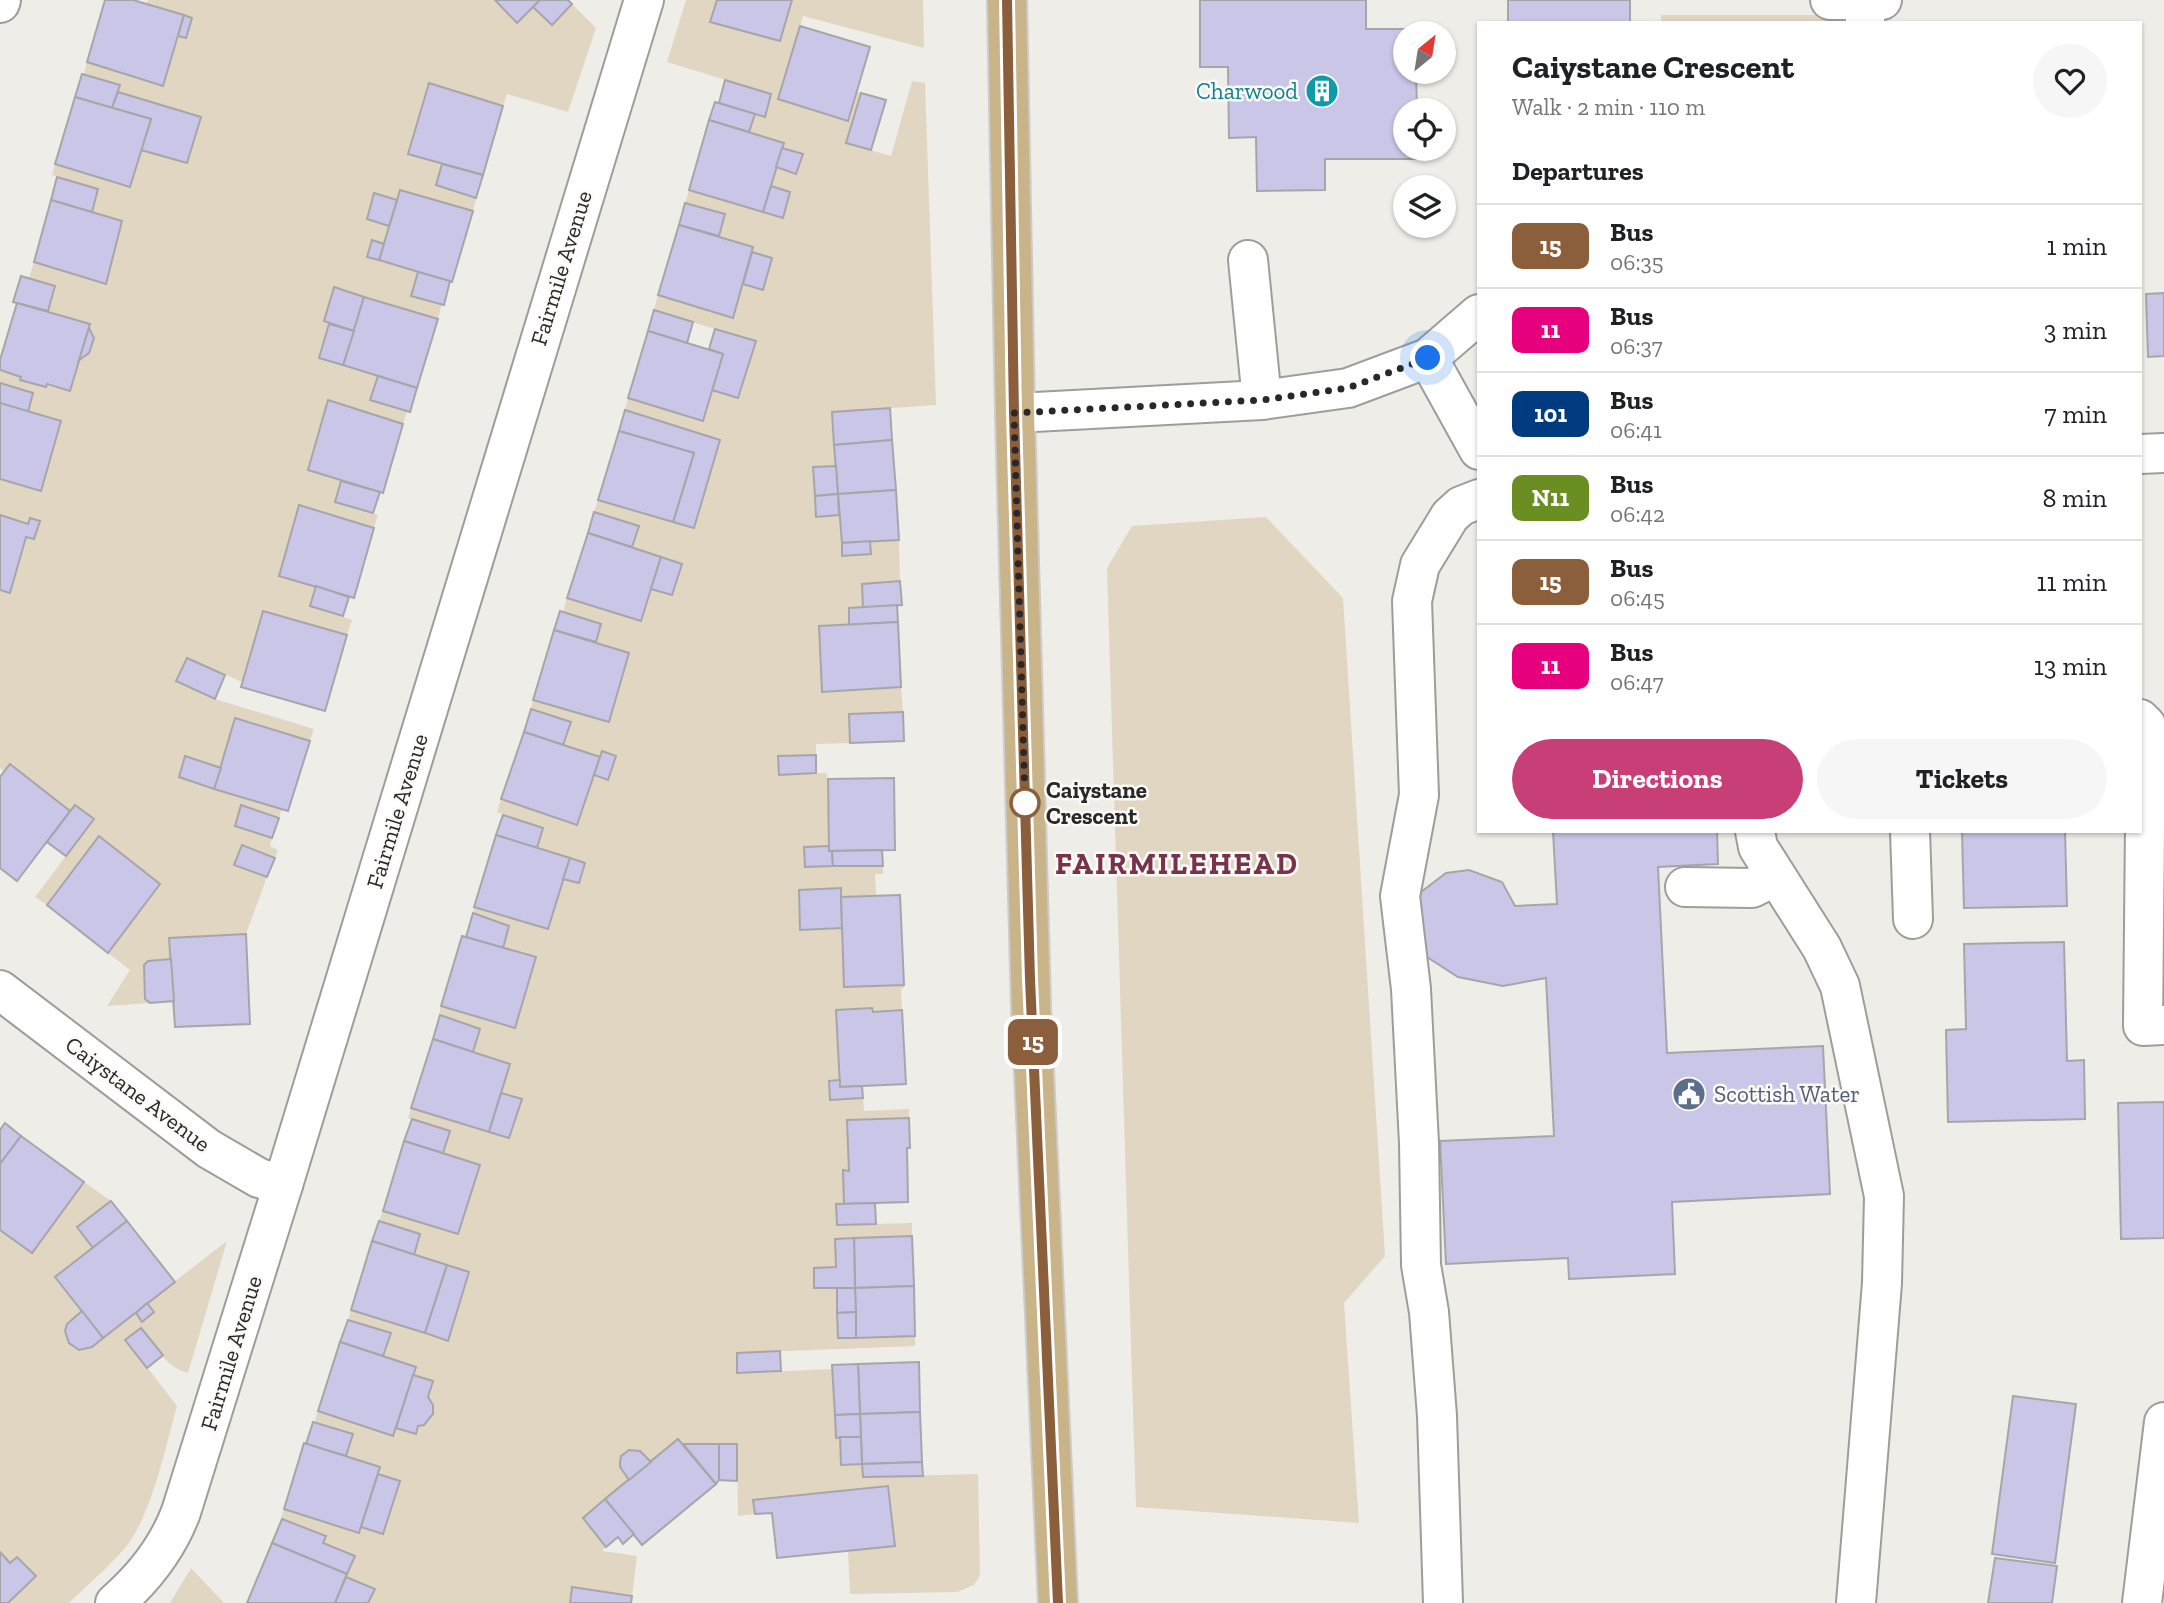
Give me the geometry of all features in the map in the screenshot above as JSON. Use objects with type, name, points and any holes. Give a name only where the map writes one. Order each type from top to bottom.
[{"type":"main road","points":[[1007,0],[1014,413],[1031,993],[1058,1603]]},
{"type":"street","name":"Fairmile Avenue","points":[[115,1603],[146,1573],[176,1526],[283,1185],[644,0]]},
{"type":"street","points":[[1830,0],[1882,0]]},
{"type":"street","points":[[1865,0],[1865,21]]},
{"type":"street","points":[[1248,260],[1262,400]]},
{"type":"street","points":[[1014,413],[1262,400],[1348,388],[1428,358],[1477,316]]},
{"type":"street","points":[[1428,358],[1477,446]]},
{"type":"street","points":[[2142,454],[2164,453]]},
{"type":"street","points":[[1443,1603],[1437,1416],[1429,1312],[1421,1265],[1411,989],[1400,896],[1419,795],[1412,601],[1420,565],[1450,516],[1461,506],[1477,500]]},
{"type":"street","points":[[2142,721],[2146,725],[2143,1026],[2164,1025]]},
{"type":"street","points":[[1755,833],[1758,847],[1822,947],[1840,986],[1884,1196],[1882,1283],[1856,1603]]},
{"type":"street","points":[[1910,833],[1913,919]]},
{"type":"street","points":[[1685,887],[1752,888],[1776,876]]},
{"type":"street","name":"Caiystane Avenue","points":[[0,990],[209,1149],[259,1178],[283,1185]]},
{"type":"street","points":[[2141,1603],[2164,1422]]},
{"type":"shaded area","points":[[148,0],[495,0],[517,22],[533,7],[552,25],[572,4],[596,28],[568,112],[507,94],[503,106],[429,84],[408,154],[442,164],[436,185],[476,198],[473,211],[401,190],[397,200],[374,194],[367,219],[389,226],[384,244],[367,256],[418,272],[411,295],[442,304],[438,319],[333,288],[324,321],[329,324],[319,358],[378,376],[370,400],[407,412],[403,424],[328,400],[308,470],[341,481],[335,502],[378,515],[374,528],[299,506],[279,575],[316,586],[310,606],[352,620],[347,635],[263,611],[242,682],[188,658],[177,681],[215,699],[314,729],[310,741],[221,768],[184,757],[179,777],[282,809],[279,818],[241,806],[235,825],[272,838],[270,846],[278,850],[275,858],[241,845],[234,865],[267,877],[246,934],[171,959],[148,961],[144,965],[145,998],[150,1003],[107,1006],[130,970],[108,953],[160,884],[99,836],[47,905],[35,897],[94,819],[75,805],[70,811],[10,764],[4,772],[0,768],[0,590],[10,592],[26,537],[34,539],[40,521],[31,518],[28,524],[0,515],[0,479],[41,491],[61,422],[28,412],[33,393],[0,383],[0,371],[21,377],[20,380],[70,391],[79,360],[89,353],[94,338],[90,324],[48,311],[55,286],[29,278],[34,262],[106,284],[92,212],[98,189],[52,175],[55,164],[130,187],[141,150],[187,163],[200,117],[118,92],[120,85],[84,74],[87,62],[163,85],[178,36],[186,38],[192,18],[146,4]]},
{"type":"shaded area","points":[[686,0],[717,0],[711,22],[780,41],[792,0],[923,0],[924,48],[803,16],[778,99],[847,121],[856,91],[861,93],[846,143],[891,156],[912,81],[925,83],[936,405],[832,412],[836,466],[813,467],[816,516],[839,515],[843,556],[871,554],[870,541],[899,540],[900,581],[862,584],[863,608],[849,608],[849,625],[819,627],[822,691],[901,687],[903,712],[850,743],[816,744],[816,755],[778,756],[779,775],[827,773],[829,846],[805,867],[883,866],[883,874],[875,874],[876,895],[841,897],[840,888],[799,890],[800,930],[842,928],[845,987],[904,985],[904,988],[901,988],[902,1010],[836,1010],[840,1080],[829,1082],[830,1100],[863,1098],[864,1111],[909,1109],[909,1118],[847,1120],[849,1171],[843,1171],[844,1204],[836,1204],[837,1225],[912,1223],[912,1236],[835,1239],[836,1267],[814,1268],[814,1288],[837,1288],[838,1338],[915,1336],[915,1346],[738,1353],[737,1373],[833,1369],[836,1437],[840,1437],[842,1465],[862,1464],[863,1477],[978,1474],[980,1575],[974,1585],[957,1592],[850,1594],[848,1551],[894,1546],[888,1486],[754,1500],[755,1514],[738,1516],[737,1445],[683,1444],[678,1439],[651,1462],[636,1451],[623,1454],[620,1467],[629,1480],[583,1518],[606,1547],[602,1551],[637,1556],[632,1596],[573,1587],[570,1603],[368,1603],[374,1589],[346,1577],[354,1556],[323,1543],[326,1535],[281,1518],[284,1509],[358,1533],[361,1527],[383,1534],[400,1481],[378,1474],[380,1468],[346,1456],[352,1434],[314,1423],[318,1411],[393,1436],[396,1428],[416,1434],[418,1426],[431,1418],[433,1410],[428,1397],[432,1381],[413,1375],[415,1366],[383,1356],[391,1333],[348,1320],[351,1310],[448,1341],[469,1273],[414,1255],[420,1234],[379,1221],[383,1211],[458,1234],[480,1165],[443,1153],[450,1131],[408,1118],[411,1108],[509,1138],[522,1100],[501,1093],[510,1064],[473,1052],[479,1029],[439,1015],[441,1006],[515,1028],[503,948],[509,926],[473,913],[474,907],[548,929],[563,879],[537,848],[543,828],[497,812],[501,799],[577,825],[594,775],[608,780],[616,756],[603,751],[600,757],[563,745],[570,722],[531,709],[533,700],[609,721],[629,653],[596,642],[601,624],[563,612],[567,598],[641,621],[651,589],[672,595],[681,564],[632,547],[639,526],[594,512],[598,500],[694,528],[720,440],[625,410],[628,398],[712,390],[739,397],[756,342],[654,310],[658,295],[733,317],[743,284],[763,289],[772,258],[752,252],[753,246],[719,236],[725,214],[685,203],[689,190],[782,218],[790,192],[771,186],[776,167],[796,174],[802,154],[782,148],[783,143],[749,132],[755,114],[765,117],[771,94],[667,62]]},
{"type":"shaded area","points":[[1661,15],[1837,15],[1838,21],[1661,21]]},
{"type":"shaded area","points":[[1266,517],[1343,598],[1385,1256],[1344,1303],[1359,1523],[1136,1507],[1107,568],[1132,526]]},
{"type":"shaded area","points":[[84,1182],[111,1201],[78,1227],[93,1248],[55,1277],[82,1311],[71,1321],[66,1333],[69,1343],[80,1350],[92,1347],[136,1313],[143,1321],[154,1312],[147,1303],[227,1241],[188,1373],[167,1361],[141,1328],[126,1340],[177,1406],[150,1500],[134,1535],[124,1549],[69,1603],[8,1603],[36,1576],[18,1557],[10,1563],[0,1552],[0,1230],[32,1253]]},
{"type":"shaded area","points":[[191,1568],[224,1603],[170,1603]]},
{"type":"building","points":[[105,0],[133,0],[184,15],[163,86],[87,62]]},
{"type":"building","points":[[495,0],[540,0],[517,23]]},
{"type":"building","points":[[540,0],[568,0],[572,4],[552,25],[533,7]]},
{"type":"building","points":[[717,0],[792,0],[780,41],[710,22]]},
{"type":"building","name":"Charwood","points":[[1200,0],[1366,0],[1366,29],[1393,29],[1393,84],[1416,84],[1417,98],[1393,98],[1393,159],[1325,159],[1325,190],[1257,191],[1256,137],[1229,138],[1228,67],[1200,67]]},
{"type":"building","points":[[1508,0],[1630,0],[1630,21],[1508,21]]},
{"type":"building","points":[[184,15],[192,18],[186,38],[178,36]]},
{"type":"building","points":[[800,26],[870,47],[848,121],[778,99]]},
{"type":"building","points":[[82,74],[120,85],[112,108],[75,97]]},
{"type":"building","points":[[725,80],[771,94],[765,117],[719,103]]},
{"type":"building","points":[[429,83],[503,106],[483,175],[408,154]]},
{"type":"building","points":[[118,92],[201,117],[187,163],[141,150],[151,119],[112,108]]},
{"type":"building","points":[[861,93],[886,100],[871,150],[846,143]]},
{"type":"building","points":[[75,97],[151,119],[130,187],[55,164]]},
{"type":"building","points":[[715,102],[755,114],[749,132],[709,120]]},
{"type":"building","points":[[709,120],[784,143],[763,212],[689,190]]},
{"type":"building","points":[[782,148],[803,154],[796,174],[776,167]]},
{"type":"building","points":[[442,164],[483,175],[476,198],[436,185]]},
{"type":"building","points":[[57,177],[98,189],[92,212],[51,200]]},
{"type":"building","points":[[771,186],[790,192],[783,218],[763,212]]},
{"type":"building","points":[[400,190],[473,211],[452,282],[379,260]]},
{"type":"building","points":[[374,193],[397,200],[389,226],[367,219]]},
{"type":"building","points":[[51,200],[122,221],[106,284],[34,262]]},
{"type":"building","points":[[685,203],[725,214],[719,236],[679,225]]},
{"type":"building","points":[[679,225],[753,247],[733,318],[658,295]]},
{"type":"building","points":[[372,240],[384,244],[379,260],[367,257]]},
{"type":"building","points":[[752,252],[772,258],[763,290],[743,284]]},
{"type":"building","points":[[418,272],[450,281],[444,305],[411,296]]},
{"type":"building","points":[[21,276],[55,286],[48,311],[13,302]]},
{"type":"building","points":[[334,287],[364,297],[354,331],[324,321]]},
{"type":"building","points":[[2164,293],[2164,356],[2148,357],[2146,294]]},
{"type":"building","points":[[364,297],[438,319],[417,388],[343,365]]},
{"type":"building","points":[[17,303],[90,324],[70,391],[20,380],[21,377],[0,370],[0,360]]},
{"type":"building","points":[[654,310],[693,322],[687,343],[648,331]]},
{"type":"building","points":[[329,324],[354,331],[343,365],[319,358]]},
{"type":"building","points":[[89,328],[94,338],[89,353],[79,360]]},
{"type":"building","points":[[715,329],[756,341],[738,398],[712,390],[723,354],[709,349]]},
{"type":"building","points":[[648,331],[723,354],[703,421],[628,398]]},
{"type":"building","points":[[378,376],[417,388],[410,412],[370,400]]},
{"type":"building","points":[[0,383],[33,393],[28,412],[0,403]]},
{"type":"building","points":[[328,400],[403,424],[383,493],[308,470]]},
{"type":"building","points":[[0,403],[61,421],[41,491],[0,479]]},
{"type":"building","points":[[890,408],[892,440],[834,445],[832,412]]},
{"type":"building","points":[[625,410],[720,440],[694,528],[673,522],[694,453],[619,431]]},
{"type":"building","points":[[619,431],[694,453],[673,522],[598,500]]},
{"type":"building","points":[[892,440],[896,490],[838,494],[834,445]]},
{"type":"building","points":[[836,466],[838,494],[815,496],[813,467]]},
{"type":"building","points":[[341,481],[380,492],[373,513],[335,502]]},
{"type":"building","points":[[896,490],[899,540],[842,543],[838,494]]},
{"type":"building","points":[[838,494],[839,515],[816,517],[815,496]]},
{"type":"building","points":[[299,505],[374,528],[354,598],[279,576]]},
{"type":"building","points":[[594,512],[639,526],[632,547],[588,533]]},
{"type":"building","points":[[0,515],[28,524],[30,518],[40,521],[34,539],[26,537],[10,593],[0,590]]},
{"type":"building","points":[[588,533],[661,557],[641,621],[567,598]]},
{"type":"building","points":[[870,541],[871,554],[842,556],[842,543]]},
{"type":"building","points":[[661,557],[682,564],[672,595],[651,589]]},
{"type":"building","points":[[900,581],[902,605],[863,608],[862,584]]},
{"type":"building","points":[[316,586],[349,597],[343,616],[310,606]]},
{"type":"building","points":[[897,605],[898,622],[849,625],[849,608]]},
{"type":"building","points":[[263,611],[347,635],[325,711],[241,687]]},
{"type":"building","points":[[560,611],[601,624],[596,642],[554,630]]},
{"type":"building","points":[[898,622],[901,687],[822,692],[819,626]]},
{"type":"building","points":[[554,630],[629,653],[609,722],[533,700]]},
{"type":"building","points":[[187,658],[225,675],[215,699],[176,681]]},
{"type":"building","points":[[531,709],[571,722],[563,745],[524,732]]},
{"type":"building","points":[[903,712],[904,741],[850,743],[849,714]]},
{"type":"building","points":[[235,718],[310,741],[288,811],[214,789]]},
{"type":"building","points":[[524,732],[600,757],[577,825],[501,799]]},
{"type":"building","points":[[602,751],[616,756],[608,780],[594,775]]},
{"type":"building","points":[[816,755],[816,773],[779,775],[778,756]]},
{"type":"building","points":[[185,756],[221,768],[214,789],[179,777]]},
{"type":"building","points":[[10,764],[70,811],[17,881],[0,868],[0,777]]},
{"type":"building","points":[[894,778],[895,850],[829,851],[828,779]]},
{"type":"building","points":[[75,805],[94,819],[66,856],[47,842]]},
{"type":"building","points":[[241,805],[279,818],[272,838],[235,826]]},
{"type":"building","points":[[503,815],[543,828],[537,848],[496,835]]},
{"type":"building","name":"Scottish Water","points":[[1553,833],[1717,833],[1718,864],[1658,867],[1667,1053],[1823,1046],[1830,1194],[1672,1202],[1675,1274],[1569,1279],[1568,1258],[1446,1264],[1440,1141],[1554,1136],[1546,978],[1503,986],[1458,977],[1427,957],[1415,939],[1417,895],[1446,873],[1469,870],[1502,882],[1515,906],[1557,904]]},
{"type":"building","points":[[1962,833],[2065,833],[2067,906],[1964,908]]},
{"type":"building","points":[[496,835],[570,858],[548,929],[474,907]]},
{"type":"building","points":[[99,836],[160,884],[108,953],[47,905]]},
{"type":"building","points":[[242,845],[275,858],[267,877],[234,865]]},
{"type":"building","points":[[829,846],[833,866],[805,867],[804,847]]},
{"type":"building","points":[[882,850],[883,866],[833,866],[832,851]]},
{"type":"building","points":[[570,858],[585,863],[579,883],[563,879]]},
{"type":"building","points":[[841,888],[842,928],[800,930],[799,890]]},
{"type":"building","points":[[900,895],[904,985],[844,987],[841,897]]},
{"type":"building","points":[[473,913],[509,926],[503,948],[466,937]]},
{"type":"building","points":[[246,934],[250,1024],[175,1027],[169,938]]},
{"type":"building","points":[[462,936],[536,957],[515,1028],[441,1006]]},
{"type":"building","points":[[2064,942],[2067,1061],[2084,1060],[2085,1119],[1948,1122],[1946,1030],[1966,1029],[1964,944]]},
{"type":"building","points":[[171,959],[174,1001],[150,1003],[145,999],[144,965],[148,961]]},
{"type":"building","points":[[872,1008],[873,1012],[902,1010],[906,1084],[840,1087],[836,1010]]},
{"type":"building","points":[[440,1015],[480,1029],[473,1052],[433,1039]]},
{"type":"building","points":[[433,1039],[510,1064],[489,1132],[411,1108]]},
{"type":"building","points":[[840,1080],[840,1087],[862,1086],[863,1098],[830,1100],[829,1081]]},
{"type":"building","points":[[501,1093],[522,1099],[509,1138],[489,1132]]},
{"type":"building","points":[[2164,1102],[2164,1238],[2121,1239],[2118,1103]]},
{"type":"building","points":[[909,1118],[908,1202],[844,1204],[843,1170],[849,1171],[847,1120]]},
{"type":"building","points":[[412,1119],[450,1131],[443,1153],[404,1141]]},
{"type":"building","points":[[5,1123],[21,1136],[0,1164],[0,1130]]},
{"type":"building","points":[[21,1136],[84,1182],[32,1253],[0,1230],[0,1164]]},
{"type":"building","points":[[404,1141],[480,1165],[458,1234],[383,1211]]},
{"type":"building","points":[[111,1201],[127,1221],[93,1248],[77,1227]]},
{"type":"building","points":[[875,1203],[876,1224],[837,1225],[836,1204]]},
{"type":"building","points":[[127,1221],[175,1282],[103,1338],[55,1277]]},
{"type":"building","points":[[379,1221],[420,1234],[414,1255],[372,1241]]},
{"type":"building","points":[[912,1236],[914,1286],[855,1288],[854,1238]]},
{"type":"building","points":[[854,1238],[855,1288],[814,1288],[814,1268],[836,1267],[835,1239]]},
{"type":"building","points":[[372,1241],[447,1265],[425,1333],[351,1310]]},
{"type":"building","points":[[447,1265],[469,1272],[448,1341],[425,1333]]},
{"type":"building","points":[[914,1286],[915,1336],[856,1338],[855,1288]]},
{"type":"building","points":[[837,1288],[855,1288],[856,1312],[837,1313]]},
{"type":"building","points":[[147,1303],[154,1312],[142,1322],[136,1313]]},
{"type":"building","points":[[82,1311],[103,1338],[92,1347],[79,1350],[69,1343],[65,1331],[67,1324]]},
{"type":"building","points":[[856,1312],[856,1338],[838,1338],[837,1313]]},
{"type":"building","points":[[348,1320],[391,1333],[383,1356],[340,1342]]},
{"type":"building","points":[[141,1328],[163,1355],[147,1368],[125,1340]]},
{"type":"building","points":[[340,1342],[416,1367],[393,1436],[318,1411]]},
{"type":"building","points":[[780,1351],[781,1371],[737,1373],[737,1353]]},
{"type":"building","points":[[919,1362],[920,1412],[860,1414],[858,1364]]},
{"type":"building","points":[[858,1364],[860,1414],[835,1415],[832,1365]]},
{"type":"building","points":[[413,1375],[433,1381],[428,1397],[433,1405],[433,1414],[424,1425],[418,1426],[416,1434],[396,1428]]},
{"type":"building","points":[[2013,1396],[2076,1404],[2055,1563],[1992,1554]]},
{"type":"building","points":[[920,1412],[922,1462],[862,1464],[860,1414]]},
{"type":"building","points":[[860,1414],[861,1437],[836,1438],[835,1415]]},
{"type":"building","points":[[313,1422],[353,1434],[346,1456],[306,1444]]},
{"type":"building","points":[[840,1437],[861,1437],[862,1464],[841,1465]]},
{"type":"building","points":[[678,1439],[716,1484],[642,1545],[605,1499]]},
{"type":"building","points":[[304,1443],[380,1467],[359,1533],[284,1509]]},
{"type":"building","points":[[683,1444],[719,1444],[719,1480],[716,1484]]},
{"type":"building","points":[[719,1444],[737,1444],[737,1481],[719,1480]]},
{"type":"building","points":[[629,1450],[640,1451],[651,1462],[629,1480],[620,1467],[620,1462],[621,1456]]},
{"type":"building","points":[[922,1462],[923,1476],[863,1477],[862,1464]]},
{"type":"building","points":[[378,1474],[400,1481],[383,1534],[361,1527]]},
{"type":"building","points":[[888,1486],[895,1546],[777,1558],[772,1513],[755,1514],[753,1500]]},
{"type":"building","points":[[605,1499],[634,1534],[623,1544],[618,1537],[606,1547],[583,1518]]},
{"type":"building","points":[[282,1519],[326,1536],[323,1543],[355,1556],[347,1574],[272,1543]]},
{"type":"building","points":[[272,1543],[347,1574],[335,1603],[247,1603]]},
{"type":"building","points":[[0,1552],[10,1563],[17,1557],[36,1576],[8,1603],[0,1603]]},
{"type":"building","points":[[1995,1558],[2057,1566],[2052,1603],[1988,1603]]},
{"type":"building","points":[[346,1577],[375,1589],[368,1603],[335,1603]]},
{"type":"building","points":[[572,1587],[632,1596],[631,1603],[570,1603]]},
{"type":"bus line","name":"15","points":[[1007,0],[1014,413],[1030,979],[1058,1603]]},
{"type":"place","name":"Charwood","points":[[1322,91]]},
{"type":"place","name":"Caiystane Crescent","points":[[1025,803]]},
{"type":"place","name":"Scottish Water","points":[[1689,1094]]},
{"type":"district","name":"FAIRMILEHEAD","points":[[1177,864]]},
{"type":"route","points":[[1025,803],[1014,413],[1262,400],[1348,388],[1428,358]]}]
